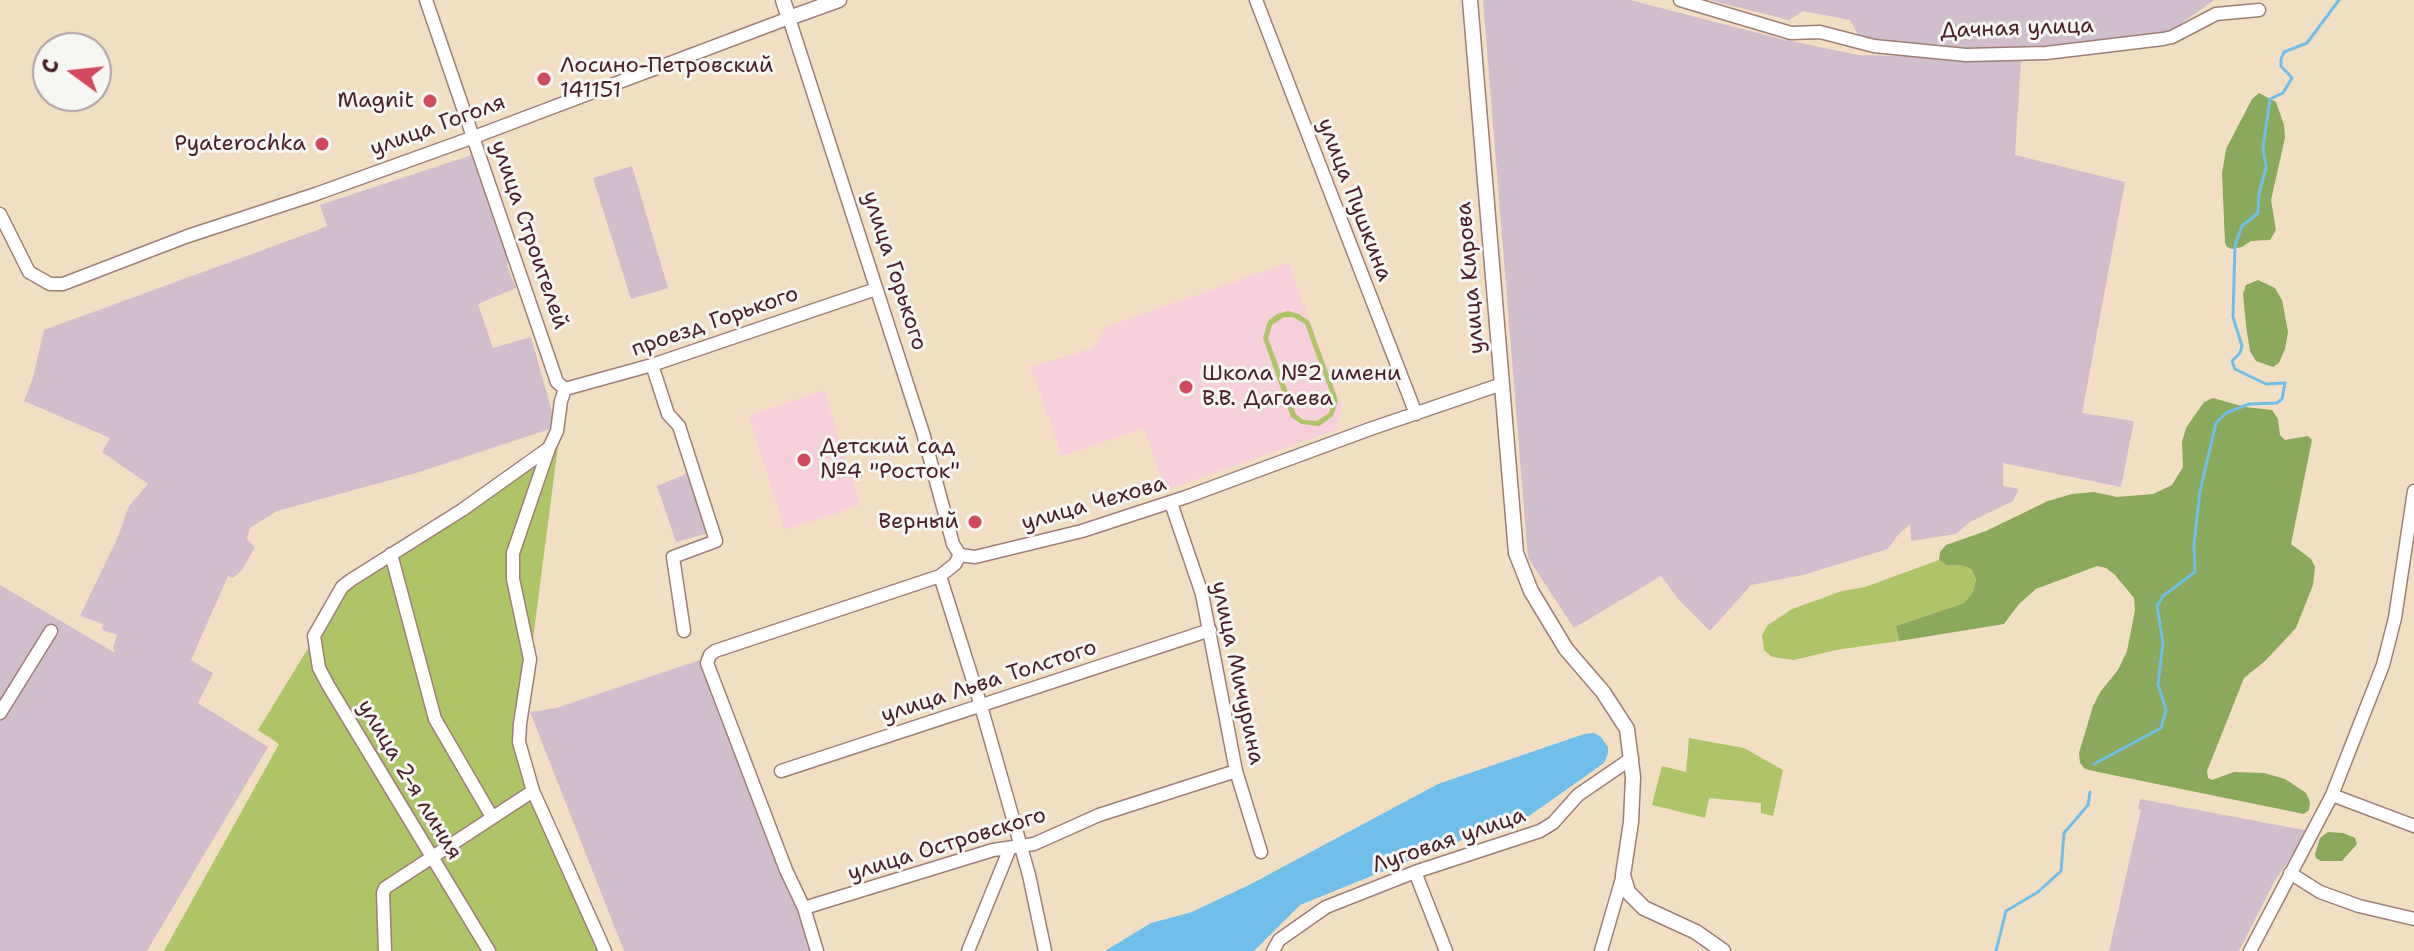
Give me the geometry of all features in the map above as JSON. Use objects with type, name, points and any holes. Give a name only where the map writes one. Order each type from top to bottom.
[{"type":"street","name":"улица Строителей","points":[[426,0],[557,382],[565,389]]},
{"type":"street","name":"улица Горького","points":[[783,0],[923,433],[953,544],[960,555]]},
{"type":"street","name":"улица Гоголя","points":[[0,214],[29,272],[50,284],[63,284],[200,232],[474,137],[839,0]]},
{"type":"street","name":"улица Пушкина","points":[[1256,0],[1416,414]]},
{"type":"street","name":"улица Кирова","points":[[1470,0],[1516,553],[1531,591],[1566,649],[1627,729],[1632,758]]},
{"type":"street","name":"Дачная улица","points":[[1680,0],[1791,33],[1820,32],[1874,46],[1966,55],[2046,53],[2163,39],[2216,14],[2259,10]]},
{"type":"street","name":"проезд Горького","points":[[565,389],[652,365],[876,289]]},
{"type":"street","points":[[652,365],[668,414],[679,426],[716,541],[673,557],[684,631]]},
{"type":"street","name":"улица Чехова","points":[[960,555],[975,557],[1055,538],[1171,503],[1502,384]]},
{"type":"street","points":[[565,389],[557,431],[516,540],[512,566],[530,649],[530,670],[519,742],[533,791],[605,951]]},
{"type":"street","points":[[492,817],[435,719],[391,554],[462,510],[549,448]]},
{"type":"street","points":[[2250,951],[2332,795],[2383,665],[2391,638],[2414,491]]},
{"type":"street","name":"улица Мичурина","points":[[1171,503],[1202,594],[1236,771],[1261,852]]},
{"type":"street","name":"улица 2-я линия","points":[[391,554],[342,587],[314,636],[319,668],[489,951]]},
{"type":"street","points":[[817,951],[804,908],[786,870],[707,663],[715,651],[940,576],[955,564],[960,555]]},
{"type":"street","points":[[940,576],[981,706],[1015,847],[1029,875],[1045,951]]},
{"type":"street","name":"улица Льва Толстого","points":[[781,771],[1210,630]]},
{"type":"street","points":[[0,713],[51,631]]},
{"type":"street","points":[[1601,951],[1623,875],[1631,822],[1632,758]]},
{"type":"street","name":"Луговая улица","points":[[1273,951],[1279,940],[1315,912],[1415,872],[1540,831],[1553,823],[1578,795],[1632,758]]},
{"type":"street","name":"улица Островского","points":[[804,908],[993,850],[1053,836],[1089,818],[1236,771]]},
{"type":"street","points":[[385,951],[385,888],[533,791]]},
{"type":"street","points":[[2332,795],[2414,826]]},
{"type":"street","points":[[968,951],[1015,847]]},
{"type":"street","points":[[1415,872],[1446,951]]},
{"type":"street","points":[[2290,873],[2320,892],[2359,906],[2414,919]]},
{"type":"street","points":[[1623,875],[1628,892],[1644,908],[1696,932],[1723,951]]},
{"type":"shaded area","points":[[1483,0],[1630,0],[1781,39],[1858,55],[2021,59],[2015,155],[2125,182],[2082,413],[2134,421],[2121,487],[2003,463],[2003,486],[2019,489],[2013,501],[1970,522],[1956,534],[1911,541],[1910,524],[1888,549],[1803,575],[1751,585],[1710,631],[1680,601],[1661,576],[1574,628],[1528,558]]},
{"type":"shaded area","points":[[1709,0],[2214,0],[2171,31],[2120,40],[2045,47],[1951,49],[1945,45],[1860,39],[1850,20],[1803,11],[1789,20]]},
{"type":"shaded area","points":[[472,155],[516,288],[478,304],[493,348],[531,337],[554,419],[550,421],[553,428],[416,473],[277,511],[250,528],[247,539],[255,547],[242,570],[233,578],[228,576],[191,660],[213,673],[198,703],[268,747],[147,951],[0,951],[0,585],[115,653],[113,647],[117,635],[102,630],[103,624],[80,616],[117,539],[129,506],[148,484],[102,452],[110,438],[24,401],[33,378],[44,330],[327,226],[320,205]]},
{"type":"shaded area","points":[[632,166],[668,288],[631,299],[593,178]]},
{"type":"shaded area","name":"Школа №2 имени В.В. Дагаева","points":[[1288,263],[1342,406],[1335,430],[1166,490],[1144,428],[1062,456],[1031,367],[1094,348],[1106,327]]},
{"type":"shaded area","name":"Детский сад №4 \"Росток\"","points":[[824,390],[860,505],[785,530],[749,416]]},
{"type":"shaded area","points":[[698,469],[716,531],[676,542],[657,486]]},
{"type":"shaded area","points":[[703,659],[814,951],[624,951],[530,712],[556,708]]},
{"type":"shaded area","points":[[2140,799],[2309,831],[2274,882],[2239,951],[2109,951],[2141,810],[2138,809]]},
{"type":"green space","points":[[2259,93],[2276,102],[2284,125],[2285,138],[2271,200],[2276,230],[2270,240],[2251,241],[2232,249],[2225,243],[2222,173],[2226,149],[2252,99]]},
{"type":"green space","points":[[2258,280],[2275,288],[2282,300],[2288,332],[2279,363],[2273,367],[2256,361],[2250,351],[2243,294],[2246,285]]},
{"type":"green space","points":[[1288,311],[1309,321],[1338,400],[1333,416],[1319,426],[1301,424],[1291,417],[1263,338],[1268,321]],"holes":[[[1284,317],[1293,317],[1305,324],[1333,400],[1329,413],[1317,421],[1303,420],[1296,414],[1268,338],[1272,325]]]},
{"type":"green space","points":[[2213,398],[2245,407],[2272,410],[2278,419],[2280,435],[2285,440],[2308,436],[2312,440],[2291,544],[2311,559],[2315,567],[2313,585],[2296,628],[2244,678],[2207,771],[2208,778],[2212,780],[2234,772],[2264,773],[2285,779],[2306,793],[2310,802],[2309,810],[2304,814],[2098,772],[2085,769],[2080,763],[2079,753],[2093,706],[2127,651],[2135,610],[2134,598],[2106,568],[2097,566],[2036,589],[2019,604],[2004,624],[1899,641],[1896,626],[1964,603],[1973,592],[1976,579],[1972,570],[1965,566],[1946,565],[1939,560],[1940,552],[1946,545],[1986,531],[2048,501],[2072,494],[2094,492],[2117,497],[2153,494],[2172,485],[2183,467],[2182,442],[2186,428],[2204,402]]},
{"type":"green space","points":[[559,438],[519,747],[603,951],[164,951],[279,744],[258,730],[345,588]]},
{"type":"green space","points":[[1939,560],[1946,565],[1965,566],[1972,570],[1976,579],[1973,592],[1964,603],[1896,626],[1899,641],[1794,660],[1772,657],[1764,650],[1762,635],[1768,625],[1792,609]]},
{"type":"green space","points":[[1689,738],[1744,748],[1783,770],[1773,816],[1761,813],[1761,803],[1709,798],[1705,818],[1652,805],[1662,766],[1686,772]]},
{"type":"green space","points":[[2328,832],[2355,838],[2357,844],[2342,861],[2321,861],[2316,858],[2320,838]]},
{"type":"water","points":[[1594,733],[1608,747],[1604,763],[1529,816],[1300,905],[1254,951],[1105,951],[1151,923],[1192,912],[1251,884],[1438,784]]},
{"type":"waterway","points":[[2094,764],[2161,728],[2166,710],[2158,684],[2163,643],[2157,606],[2163,596],[2195,572],[2194,544],[2200,491],[2216,423],[2226,413],[2249,404],[2277,403],[2282,399],[2285,383],[2266,384],[2235,369],[2232,361],[2242,346],[2233,317],[2235,245],[2242,226],[2258,213],[2266,168],[2263,147],[2270,99],[2283,93],[2292,78],[2281,66],[2281,59],[2284,52],[2307,43],[2339,0]]},
{"type":"waterway","points":[[1996,951],[2006,911],[2038,892],[2061,871],[2064,833],[2088,805],[2090,792]]},
{"type":"place","name":"Лосино-Петровский 141151","points":[[544,79]]},
{"type":"place","name":"Magnit","points":[[430,101]]},
{"type":"place","name":"Pyaterochka","points":[[322,144]]},
{"type":"place","name":"Школа №2 имени В.В. Дагаева","points":[[1186,387]]},
{"type":"place","name":"Детский сад №4 \"Росток\"","points":[[804,460]]},
{"type":"place","name":"Верный","points":[[975,522]]}]
